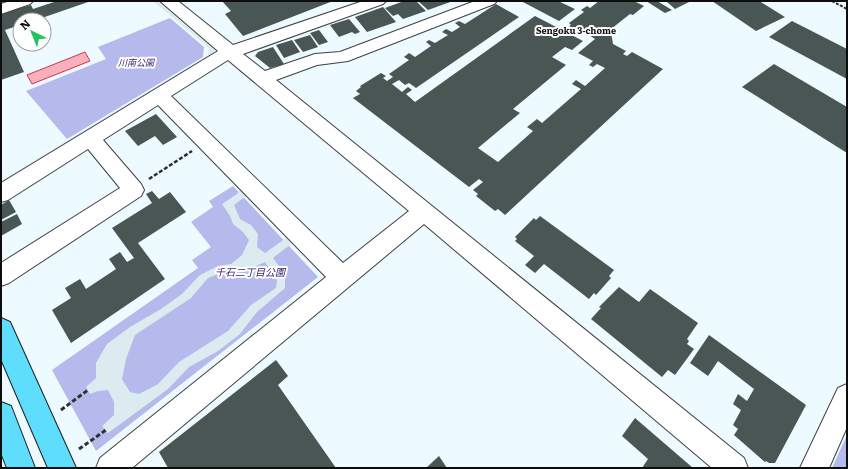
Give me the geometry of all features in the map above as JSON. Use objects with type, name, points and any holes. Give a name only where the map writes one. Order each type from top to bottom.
[{"type":"main road","points":[[1,330],[62,468]]},
{"type":"main road","points":[[1,416],[21,468]]},
{"type":"street","points":[[168,1],[734,468]]},
{"type":"street","points":[[1,194],[214,60],[231,52],[378,1]]},
{"type":"street","points":[[262,78],[315,60],[342,57],[490,1]]},
{"type":"street","points":[[1,9],[20,2]]},
{"type":"street","points":[[159,95],[342,277]]},
{"type":"street","points":[[1,276],[134,190],[90,138]]},
{"type":"street","points":[[110,468],[424,211]]},
{"type":"street","points":[[814,468],[847,398]]},
{"type":"path","points":[[832,1],[847,9]]},
{"type":"path","points":[[134,190],[206,142]]},
{"type":"path","points":[[61,410],[88,390]]},
{"type":"path","points":[[79,449],[106,430]]},
{"type":"green space","name":"川南公園","points":[[170,18],[204,47],[203,57],[67,139],[26,91],[106,59],[98,47]]},
{"type":"green space","name":"千石二丁目公園","points":[[233,186],[318,277],[96,451],[52,370],[198,268],[192,260],[211,247],[191,222],[213,207],[209,201]]},
{"type":"green space","points":[[847,435],[847,468],[832,468]]},
{"type":"shaded area","points":[[153,1],[160,1],[215,47],[213,56],[1,187],[1,181],[208,55],[209,48]]},
{"type":"shaded area","points":[[85,52],[90,61],[32,84],[27,75]]},
{"type":"shaded area","points":[[241,188],[251,197],[246,196],[234,205],[240,219],[251,225],[258,234],[257,247],[265,253],[286,238],[287,234],[296,243],[291,244],[273,258],[285,274],[285,288],[257,312],[240,334],[218,351],[189,367],[168,389],[108,433],[102,426],[114,415],[114,402],[108,390],[90,394],[86,387],[96,378],[96,363],[107,344],[130,327],[161,309],[182,294],[200,275],[218,266],[231,264],[242,255],[249,240],[243,232],[233,224],[230,216],[222,204],[237,194]],"holes":[[[265,262],[277,280],[276,288],[251,305],[228,331],[179,362],[158,384],[139,394],[130,392],[122,379],[126,359],[135,335],[191,298],[208,278],[221,273],[243,272]]]},
{"type":"building","points":[[53,1],[91,1],[52,14],[52,12],[12,12],[12,28],[5,30],[12,45],[12,52],[15,52],[24,72],[1,80],[1,13],[31,5],[33,9],[54,2]]},
{"type":"building","points":[[222,1],[333,1],[243,36],[225,14],[231,11]]},
{"type":"building","points":[[404,1],[416,1],[426,11],[403,19],[398,14],[393,16],[385,8]]},
{"type":"building","points":[[418,1],[453,1],[428,10]]},
{"type":"building","points":[[521,1],[558,1],[575,9],[559,21]]},
{"type":"building","points":[[599,1],[634,1],[644,6],[633,15],[630,14],[611,29],[613,30],[611,32],[613,44],[626,51],[623,54],[627,56],[632,52],[663,69],[505,215],[498,209],[495,211],[476,196],[478,194],[473,190],[483,182],[479,179],[469,187],[353,98],[360,94],[356,91],[361,87],[360,86],[381,73],[386,76],[383,78],[387,81],[393,77],[389,74],[409,60],[404,57],[409,53],[415,57],[431,46],[426,42],[429,40],[435,43],[448,35],[442,32],[446,29],[452,32],[460,27],[455,23],[459,21],[465,24],[496,4],[519,17],[416,88],[409,83],[405,85],[399,80],[392,84],[402,92],[408,87],[412,90],[406,94],[415,102],[535,16],[583,41],[572,50],[565,47],[552,57],[566,65],[513,109],[520,113],[478,148],[498,162],[533,131],[527,127],[537,119],[542,123],[581,89],[572,84],[576,80],[585,86],[605,68],[597,64],[593,67],[589,65],[593,61],[578,53],[595,39],[580,29],[578,31],[569,26],[571,25],[569,23],[584,12],[581,10],[587,6],[590,8]]},
{"type":"building","points":[[646,1],[657,1],[672,10],[665,13]]},
{"type":"building","points":[[691,1],[675,9],[667,2]]},
{"type":"building","points":[[712,1],[759,1],[785,17],[756,31]]},
{"type":"building","points":[[383,7],[396,22],[367,32],[355,17]]},
{"type":"building","points":[[349,19],[360,32],[355,34],[352,32],[339,37],[330,25]]},
{"type":"building","points":[[792,21],[847,49],[847,79],[769,37]]},
{"type":"building","points":[[319,30],[328,42],[319,45],[310,33]]},
{"type":"building","points":[[310,35],[318,47],[303,52],[294,40]]},
{"type":"building","points":[[292,40],[300,52],[284,58],[276,45]]},
{"type":"building","points":[[273,47],[284,64],[270,68],[255,56],[258,52]]},
{"type":"building","points":[[774,64],[847,107],[847,153],[742,87]]},
{"type":"building","points":[[156,114],[177,137],[163,145],[155,136],[138,146],[125,131]]},
{"type":"building","points":[[152,191],[159,199],[170,192],[186,212],[138,243],[165,279],[71,343],[52,310],[71,298],[65,288],[80,279],[86,289],[116,269],[109,259],[120,252],[127,262],[134,258],[112,228],[152,203],[146,194]]},
{"type":"building","points":[[9,200],[16,212],[1,220],[1,205]]},
{"type":"building","points":[[17,214],[22,224],[1,236],[1,222]]},
{"type":"building","points":[[540,216],[614,270],[609,276],[611,278],[596,295],[594,293],[589,299],[544,264],[535,273],[525,265],[534,256],[515,241],[517,239],[515,237],[534,218],[536,220]]},
{"type":"building","points":[[619,287],[639,302],[650,289],[698,323],[687,339],[689,341],[687,344],[694,349],[675,375],[668,370],[662,377],[591,319],[601,308],[599,307]]},
{"type":"building","points":[[709,335],[806,405],[775,463],[765,462],[734,435],[738,429],[733,425],[741,410],[733,404],[738,394],[747,401],[754,389],[718,361],[708,376],[690,363]]},
{"type":"building","points":[[276,360],[288,376],[278,385],[336,468],[168,468],[159,452]]},
{"type":"building","points":[[635,418],[693,468],[642,468],[648,459],[622,436]]},
{"type":"building","points":[[439,456],[447,468],[426,468]]},
{"type":"district","name":"Sengoku 3-chome","points":[[576,31]]}]
